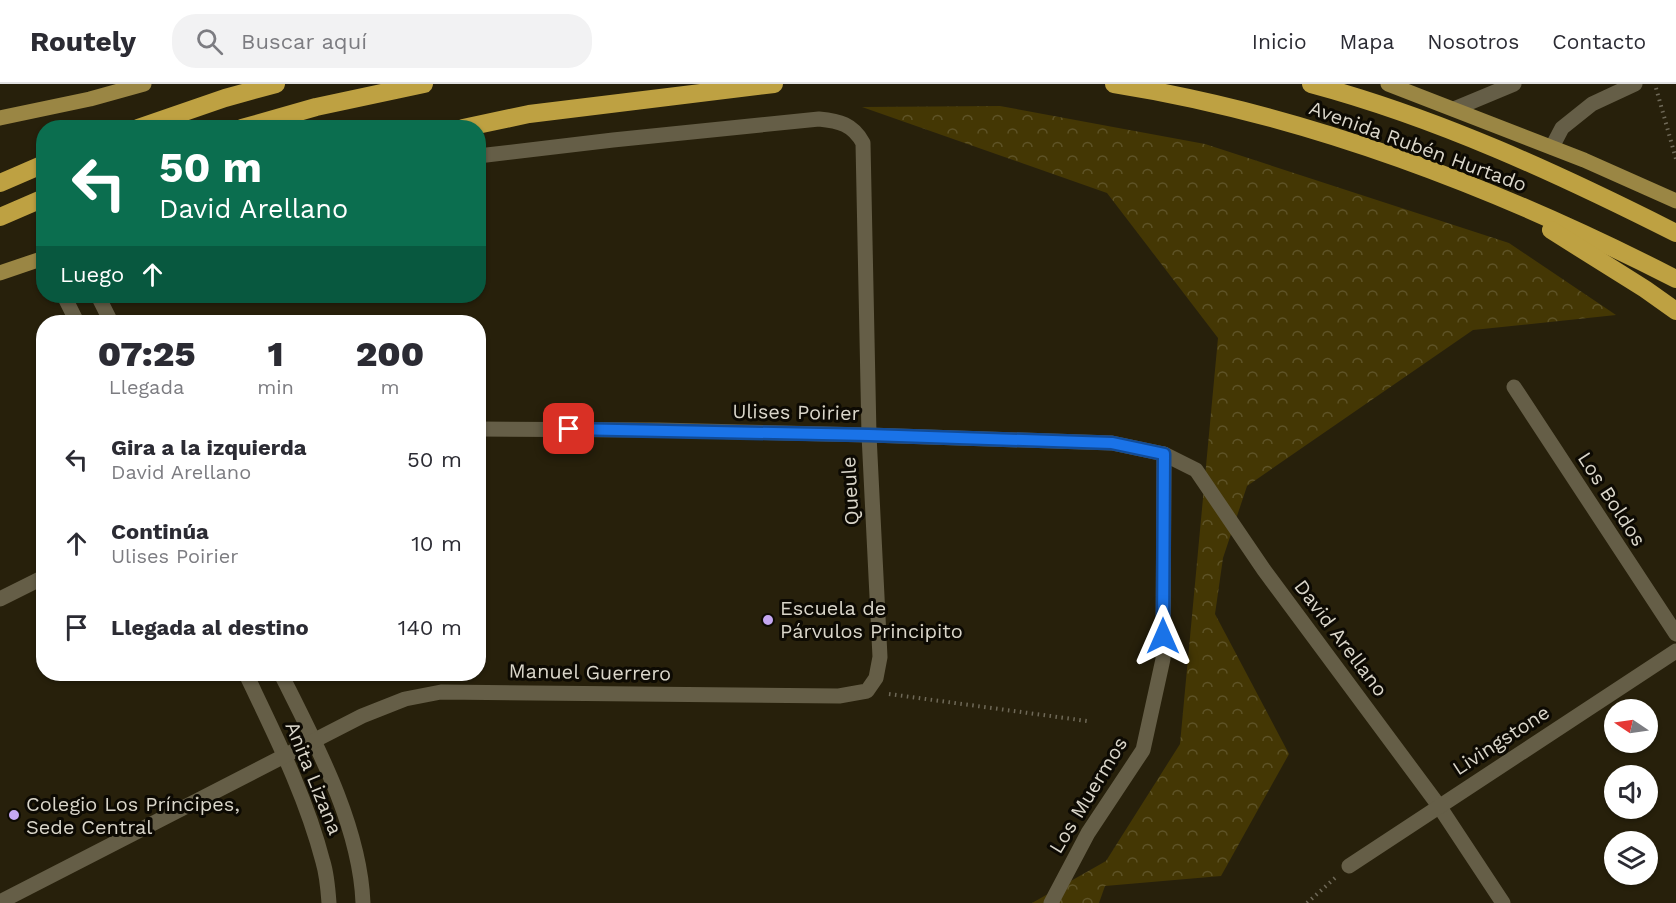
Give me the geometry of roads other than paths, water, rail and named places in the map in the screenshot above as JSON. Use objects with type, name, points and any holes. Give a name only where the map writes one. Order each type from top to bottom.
[{"type":"highway","points":[[161,120],[225,98],[276,84]]},
{"type":"highway","points":[[270,120],[316,107],[424,84]]},
{"type":"highway","points":[[486,124],[540,113],[774,84]]},
{"type":"highway","name":"Avenida Rubén Hurtado","points":[[1114,84],[1226,107],[1340,138],[1485,191],[1630,255],[1676,279]]},
{"type":"highway","name":"Avenida Rubén Hurtado","points":[[1311,84],[1403,113],[1484,145],[1676,233]]},
{"type":"highway","points":[[0,183],[36,167]]},
{"type":"highway","points":[[1485,191],[1598,258],[1676,311]]},
{"type":"highway","points":[[0,217],[36,201]]},
{"type":"main road","points":[[0,118],[90,99],[144,84]]},
{"type":"main road","points":[[1388,84],[1552,147],[1676,201]]},
{"type":"main road","points":[[0,273],[36,261]]},
{"type":"street","points":[[90,99],[113,84]]},
{"type":"street","points":[[1454,109],[1514,84]]},
{"type":"street","points":[[1552,147],[1562,128],[1592,104],[1635,84]]},
{"type":"street","name":"Queule","points":[[486,155],[819,119],[830,120],[856,131],[863,143],[869,435],[880,657],[876,678],[867,691]]},
{"type":"street","name":"Los Boldos","points":[[1514,387],[1676,634]]},
{"type":"street","name":"Ulises Poirier","points":[[486,429],[659,430],[1112,443]]},
{"type":"street","name":"David Arellano","points":[[1112,443],[1164,454],[1196,470],[1264,570],[1439,806],[1503,903]]},
{"type":"street","name":"Los Muermos","points":[[1051,903],[1088,833],[1143,750],[1163,659],[1164,454]]},
{"type":"street","points":[[0,598],[36,581]]},
{"type":"street","name":"Livingstone","points":[[1349,866],[1676,651]]},
{"type":"street","name":"Anita Lizana","points":[[249,681],[285,756],[309,816],[324,864],[329,903]]},
{"type":"street","name":"Anita Lizana","points":[[284,681],[314,741],[351,832],[363,903]]},
{"type":"street","name":"Manuel Guerrero","points":[[0,902],[362,716],[405,699],[441,692],[839,696],[867,691]]},
{"type":"place","name":"Escuela de Párvulos Principito","points":[[768,620]]},
{"type":"place","name":"Colegio Los Príncipes, Sede Central","points":[[14,815]]}]
